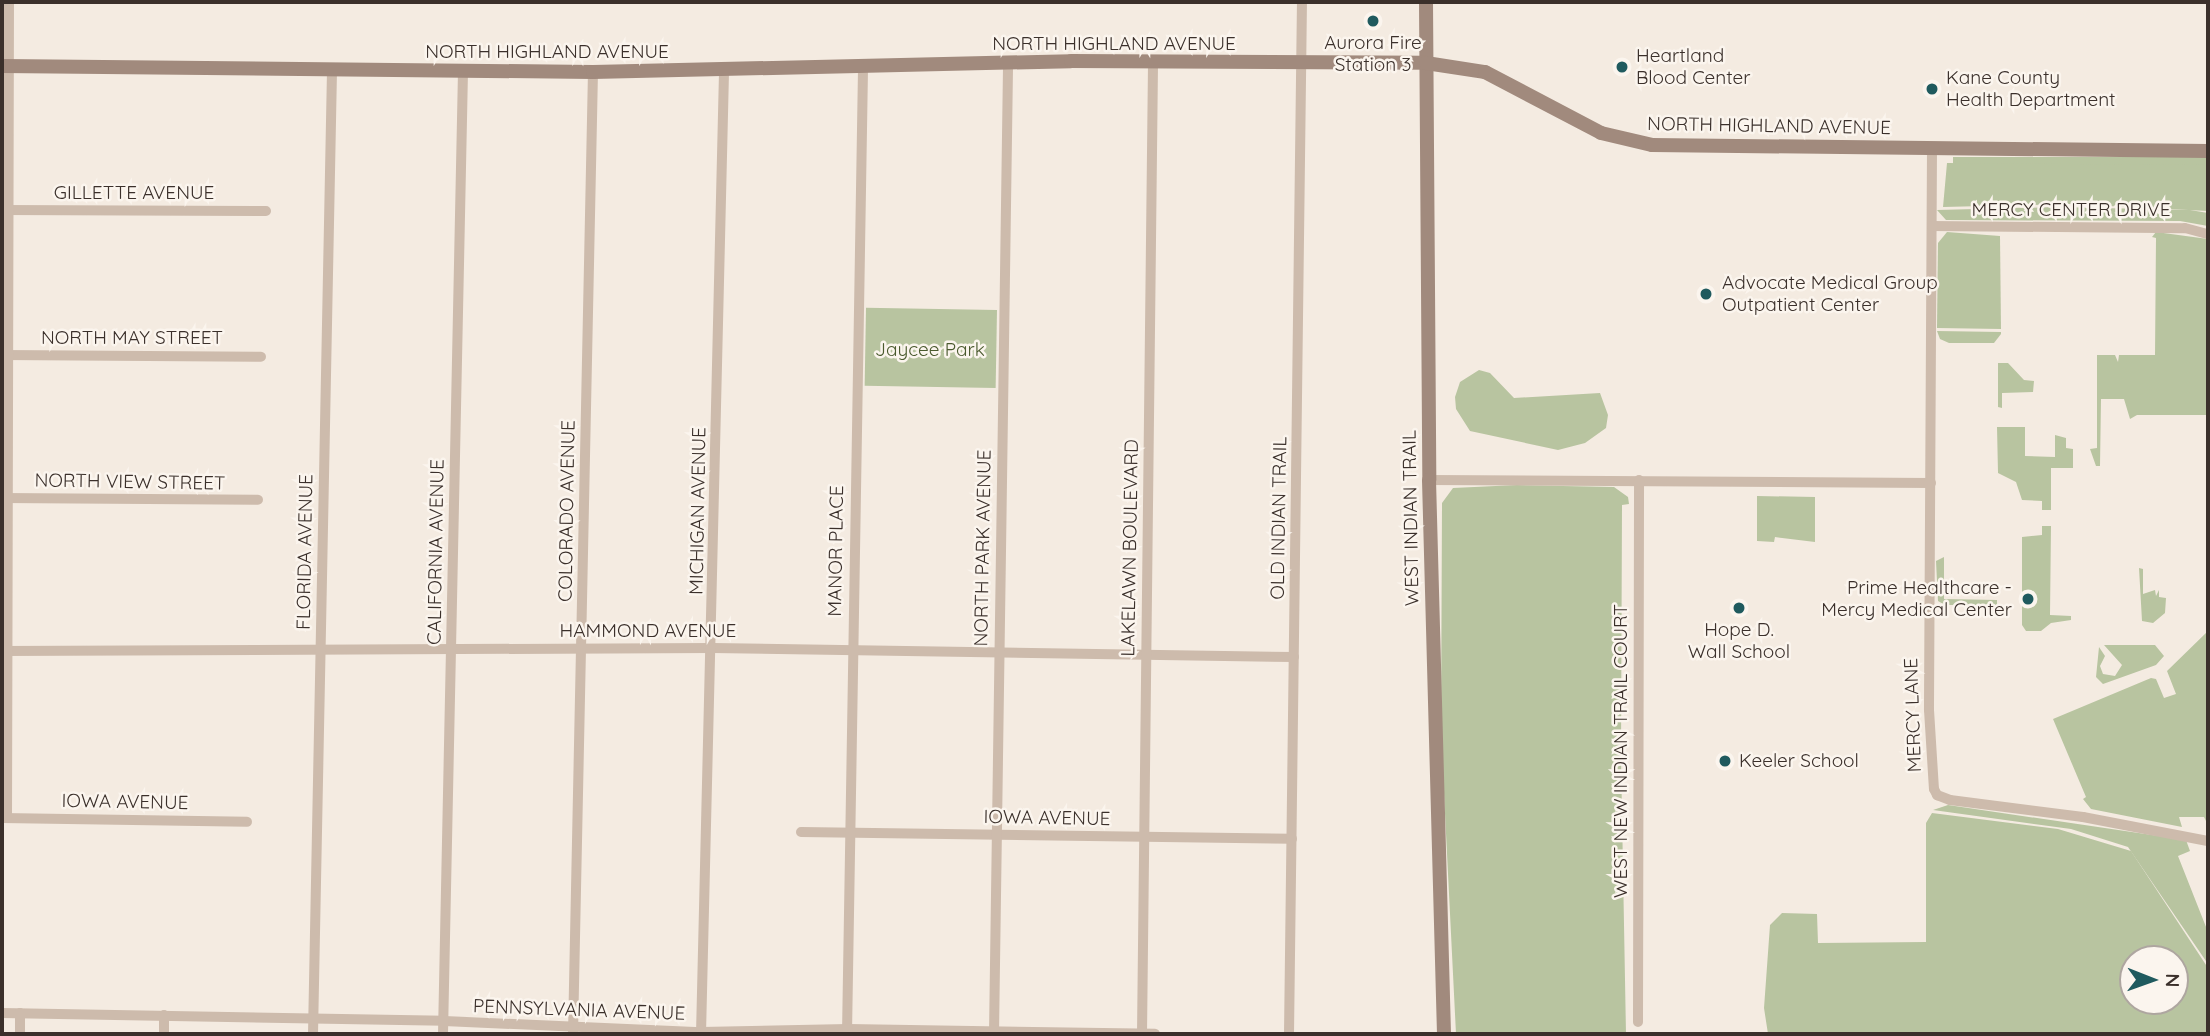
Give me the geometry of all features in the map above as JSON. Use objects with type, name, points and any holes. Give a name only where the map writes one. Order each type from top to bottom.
[{"type":"street","points":[[4,818],[5,66],[9,2]]},
{"type":"street","name":"OLD INDIAN TRAIL","points":[[1289,1034],[1302,2]]},
{"type":"street","name":"WEST INDIAN TRAIL","points":[[1426,2],[1429,480],[1444,1034]]},
{"type":"street","name":"LAKELAWN BOULEVARD","points":[[1142,1034],[1153,61]]},
{"type":"street","name":"NORTH HIGHLAND AVENUE","points":[[5,66],[724,72],[1008,62],[1426,63],[1485,72],[1601,134],[1652,145],[2208,151]]},
{"type":"street","name":"NORTH PARK AVENUE","points":[[994,1033],[1008,62]]},
{"type":"street","name":"FLORIDA AVENUE","points":[[313,1034],[332,69]]},
{"type":"street","name":"MANOR PLACE","points":[[847,1032],[863,69]]},
{"type":"street","name":"CALIFORNIA AVENUE","points":[[443,1034],[463,70]]},
{"type":"street","name":"COLORADO AVENUE","points":[[574,1032],[593,72]]},
{"type":"street","name":"MICHIGAN AVENUE","points":[[701,1033],[713,648],[724,72]]},
{"type":"street","name":"MERCY LANE","points":[[1932,149],[1929,710],[1937,795],[2208,841]]},
{"type":"street","name":"GILLETTE AVENUE","points":[[5,210],[266,211]]},
{"type":"street","name":"MERCY CENTER DRIVE","points":[[1932,226],[2185,228],[2208,234]]},
{"type":"street","name":"NORTH MAY STREET","points":[[5,355],[261,357]]},
{"type":"street","points":[[1429,480],[1930,483]]},
{"type":"street","name":"WEST NEW INDIAN TRAIL COURT","points":[[1638,1022],[1639,480]]},
{"type":"street","name":"NORTH VIEW STREET","points":[[5,498],[258,500]]},
{"type":"street","name":"HAMMOND AVENUE","points":[[5,651],[321,652],[713,648],[1294,657]]},
{"type":"street","name":"IOWA AVENUE","points":[[4,818],[247,822]]},
{"type":"street","name":"IOWA AVENUE","points":[[801,832],[1292,839]]},
{"type":"street","name":"PENNSYLVANIA AVENUE","points":[[2,1013],[444,1021],[574,1032],[1155,1034]]},
{"type":"street","points":[[20,1013],[20,1034]]},
{"type":"street","points":[[164,1015],[164,1034]]},
{"type":"green space","points":[[1953,157],[2208,157],[2208,167],[1953,167]]},
{"type":"green space","points":[[1947,163],[2208,165],[2208,211],[2069,204],[1943,207]]},
{"type":"green space","points":[[2057,207],[2190,210],[2208,213],[2208,226],[2180,221],[1946,220],[1937,210]]},
{"type":"green space","points":[[1947,232],[2000,236],[2001,329],[1937,328],[1938,243]]},
{"type":"green space","points":[[2156,232],[2208,239],[2208,415],[2137,415],[2130,419],[2124,399],[2101,399],[2100,466],[2096,466],[2090,449],[2097,448],[2097,355],[2115,355],[2118,362],[2119,355],[2155,355],[2156,238],[2152,237]]},
{"type":"green space","name":"Jaycee Park","points":[[866,308],[997,310],[996,388],[865,386]]},
{"type":"green space","points":[[1937,331],[2001,334],[1994,343],[1949,343],[1940,339]]},
{"type":"green space","points":[[1998,363],[2008,363],[2024,380],[2034,381],[2033,392],[2002,393],[2002,408],[1998,407]]},
{"type":"green space","points":[[1479,370],[1490,373],[1514,398],[1600,393],[1608,415],[1606,428],[1585,443],[1558,450],[1470,431],[1456,409],[1455,397],[1460,382]]},
{"type":"green space","points":[[1997,427],[2025,427],[2025,456],[2055,457],[2055,435],[2066,438],[2066,448],[2073,449],[2073,468],[2051,468],[2051,510],[2042,510],[2042,501],[2022,500],[2016,482],[1998,473]]},
{"type":"green space","points":[[1517,485],[1614,487],[1628,497],[1629,504],[1622,505],[1621,758],[1626,1034],[1456,1034],[1441,733],[1442,503],[1453,488]]},
{"type":"green space","points":[[1757,496],[1815,497],[1815,542],[1775,537],[1774,542],[1757,541]]},
{"type":"green space","points":[[2042,526],[2051,526],[2050,615],[2071,616],[2071,620],[2051,623],[2041,631],[2026,631],[2022,625],[2022,537],[2042,535]]},
{"type":"green space","points":[[1944,557],[1944,599],[1997,600],[1997,605],[1945,605],[1938,601],[1936,561]]},
{"type":"green space","points":[[2139,568],[2143,569],[2143,594],[2155,590],[2156,596],[2159,590],[2159,597],[2166,598],[2165,613],[2153,623],[2142,621]]},
{"type":"green space","points":[[2208,631],[2208,825],[2204,817],[2179,817],[2182,827],[2091,809],[2083,799],[2086,797],[2053,719],[2151,678],[2156,679],[2164,698],[2176,694],[2167,671]]},
{"type":"green space","points":[[2104,645],[2155,645],[2164,656],[2156,665],[2103,684],[2096,677],[2099,647],[2105,656],[2100,666],[2103,674],[2115,676],[2122,665]]},
{"type":"green space","points":[[1948,805],[2186,840],[2190,851],[2178,856],[2208,932],[2208,964],[2128,847],[2071,829],[1933,810]]},
{"type":"green space","points":[[1932,813],[2058,829],[2131,851],[2208,968],[2208,1034],[1768,1034],[1764,1008],[1770,925],[1782,913],[1817,914],[1818,943],[1926,942],[1926,823]]},
{"type":"place","name":"Aurora Fire Station 3","points":[[1373,21]]},
{"type":"place","name":"Heartland Blood Center","points":[[1622,67]]},
{"type":"place","name":"Kane County Health Department","points":[[1932,89]]},
{"type":"place","name":"Advocate Medical Group Outpatient Center","points":[[1706,294]]},
{"type":"place","name":"Prime Healthcare - Mercy Medical Center","points":[[2028,599]]},
{"type":"place","name":"Hope D. Wall School","points":[[1739,608]]},
{"type":"place","name":"Keeler School","points":[[1725,761]]}]
